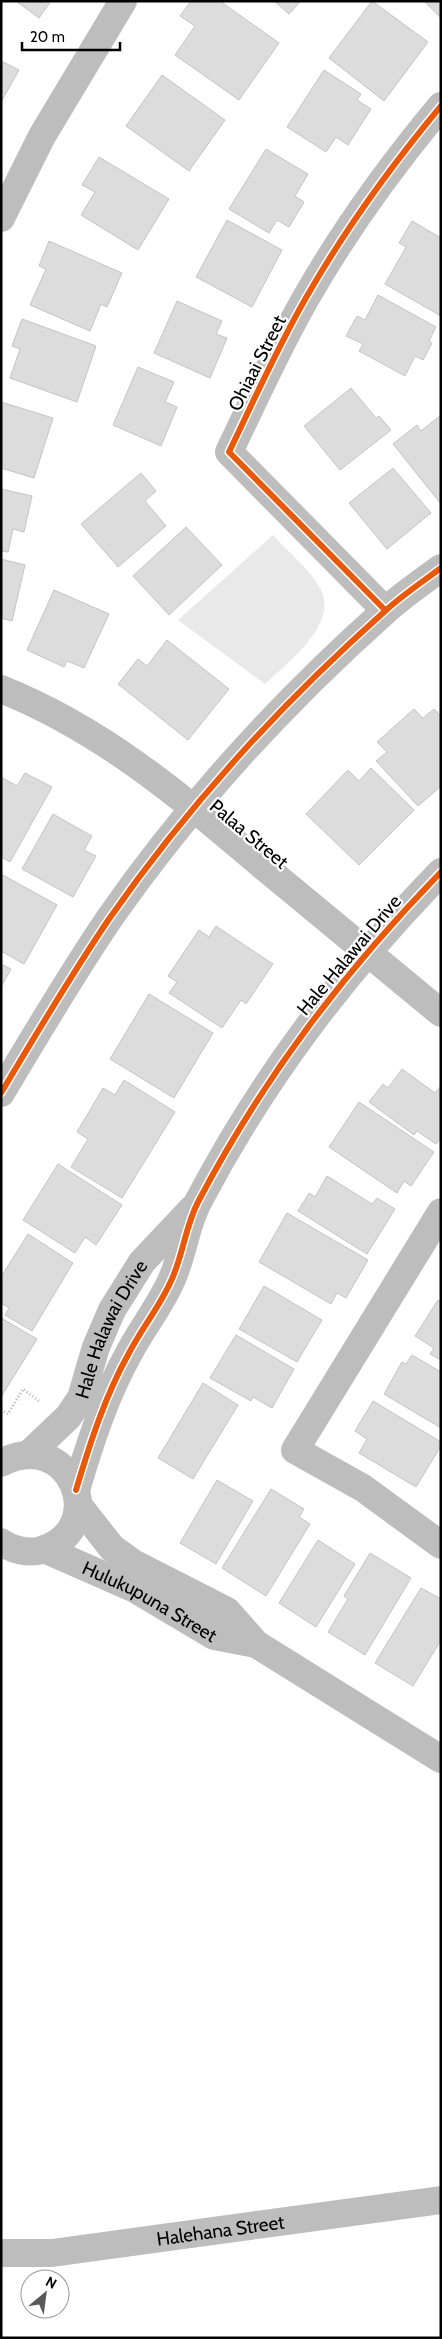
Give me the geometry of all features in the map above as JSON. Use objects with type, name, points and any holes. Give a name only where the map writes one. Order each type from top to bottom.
[{"type":"street","points":[[1,218],[42,136],[123,1]]},
{"type":"street","name":"Ohiaai Street","points":[[385,610],[229,452],[312,288],[359,213],[399,157],[441,106]]},
{"type":"street","points":[[1,1093],[59,997],[110,919],[195,808],[293,699],[385,610],[441,568]]},
{"type":"street","name":"Palaa Street","points":[[1,689],[40,705],[122,752],[195,808],[441,1013]]},
{"type":"street","name":"Hale Halawai Drive","points":[[17,1551],[53,1546],[66,1536],[75,1522],[77,1498],[106,1400],[129,1353],[172,1281],[196,1205],[256,1100],[314,1016],[367,952],[441,872]]},
{"type":"street","name":"Hale Halawai Drive","points":[[29,1454],[68,1417],[81,1398],[96,1347],[112,1310],[142,1262],[196,1205]]},
{"type":"street","points":[[441,1212],[295,1450],[363,1488],[441,1545]]},
{"type":"street","points":[[1,1463],[13,1457],[29,1454]]},
{"type":"street","name":"Hulukupuna Street","points":[[29,1454],[45,1456],[70,1475],[77,1498],[112,1548],[133,1563],[227,1611],[256,1644],[441,1759]]},
{"type":"street","name":"Hulukupuna Street","points":[[17,1551],[135,1589],[214,1636],[256,1644]]},
{"type":"street","name":"Halehana Street","points":[[1,2253],[52,2253],[441,2200]]},
{"type":"path","points":[[1,1410],[8,1414],[23,1389],[43,1404],[54,1408],[68,1417]]},
{"type":"shaded area","points":[[273,535],[299,561],[317,583],[324,603],[323,616],[317,630],[297,654],[265,684],[178,620]]},
{"type":"building","points":[[16,1],[51,1],[39,18]]},
{"type":"building","points":[[191,1],[220,1],[279,43],[239,100],[175,55],[195,26],[180,16]]},
{"type":"building","points":[[274,1],[301,1],[289,14]]},
{"type":"building","points":[[372,1],[428,42],[384,101],[329,58]]},
{"type":"building","points":[[424,1],[441,1],[441,18]]},
{"type":"building","points":[[1,61],[19,70],[1,102]]},
{"type":"building","points":[[324,70],[361,94],[357,100],[371,109],[348,145],[336,137],[326,152],[287,127]]},
{"type":"building","points":[[162,75],[225,120],[189,171],[126,126]]},
{"type":"building","points":[[266,149],[308,174],[295,196],[304,202],[289,227],[277,220],[269,233],[229,209]]},
{"type":"building","points":[[99,157],[169,199],[138,250],[81,215],[95,192],[82,185]]},
{"type":"building","points":[[227,220],[282,250],[252,307],[196,277]]},
{"type":"building","points":[[412,221],[441,238],[441,316],[385,284],[406,247],[399,243]]},
{"type":"building","points":[[49,241],[122,273],[107,307],[101,304],[90,331],[30,305],[46,269],[39,266]]},
{"type":"building","points":[[378,295],[436,327],[429,341],[432,343],[423,360],[415,356],[405,376],[359,351],[363,344],[346,336],[357,316],[365,320]]},
{"type":"building","points":[[177,301],[222,321],[216,334],[227,338],[210,378],[154,353]]},
{"type":"building","points":[[22,319],[96,346],[77,402],[10,378],[20,349],[12,346]]},
{"type":"building","points":[[138,367],[174,382],[165,402],[177,407],[161,446],[113,425]]},
{"type":"building","points":[[351,388],[376,418],[379,416],[391,430],[340,470],[304,426]]},
{"type":"building","points":[[1,402],[53,418],[34,478],[1,468]]},
{"type":"building","points":[[441,415],[441,504],[393,444],[417,425],[421,431]]},
{"type":"building","points":[[393,468],[431,513],[387,549],[349,503]]},
{"type":"building","points":[[141,473],[156,491],[145,501],[166,526],[118,567],[81,524]]},
{"type":"building","points":[[1,489],[32,496],[24,532],[13,529],[8,552],[1,551]]},
{"type":"building","points":[[186,527],[222,565],[169,615],[133,576]]},
{"type":"building","points":[[1,559],[25,565],[12,621],[1,618]]},
{"type":"building","points":[[54,590],[109,614],[84,668],[67,661],[64,667],[27,650]]},
{"type":"building","points":[[167,640],[229,689],[188,740],[118,684],[138,659],[147,666]]},
{"type":"building","points":[[414,709],[423,718],[434,709],[441,716],[441,786],[418,806],[376,761],[387,752],[377,742]]},
{"type":"building","points":[[371,768],[414,810],[359,865],[306,814],[348,770],[359,781]]},
{"type":"building","points":[[25,773],[52,787],[10,862],[1,857],[1,777],[17,786]]},
{"type":"building","points":[[53,814],[92,836],[84,850],[96,856],[73,897],[22,869]]},
{"type":"building","points":[[1,874],[57,905],[24,964],[1,951]]},
{"type":"building","points":[[216,926],[273,964],[246,1004],[241,1000],[222,1028],[169,993],[177,982],[168,976],[199,930],[209,937]]},
{"type":"building","points":[[1,964],[11,969],[1,987]]},
{"type":"building","points":[[149,994],[213,1033],[174,1098],[110,1059]]},
{"type":"building","points":[[402,1069],[435,1093],[441,1086],[441,1138],[436,1144],[417,1131],[414,1135],[369,1102],[383,1084],[388,1088]]},
{"type":"building","points":[[124,1080],[175,1112],[122,1198],[71,1167],[88,1139],[77,1132],[103,1088],[115,1095]]},
{"type":"building","points":[[359,1102],[434,1152],[411,1186],[404,1181],[397,1193],[329,1147]]},
{"type":"building","points":[[58,1164],[122,1205],[96,1245],[85,1237],[75,1253],[23,1220]]},
{"type":"building","points":[[327,1176],[372,1204],[377,1198],[395,1209],[367,1254],[298,1211],[309,1193],[315,1197]]},
{"type":"building","points":[[287,1213],[368,1260],[346,1298],[337,1293],[331,1304],[259,1262]]},
{"type":"building","points":[[28,1234],[73,1263],[32,1331],[5,1315],[9,1308],[1,1303],[1,1277]]},
{"type":"building","points":[[264,1286],[322,1320],[297,1362],[239,1329]]},
{"type":"building","points":[[438,1300],[441,1302],[441,1360],[430,1354],[434,1348],[415,1336]]},
{"type":"building","points":[[1,1318],[37,1339],[1,1397]]},
{"type":"building","points":[[236,1335],[294,1369],[272,1408],[253,1397],[251,1401],[210,1378]]},
{"type":"building","points":[[412,1355],[441,1372],[441,1428],[384,1394],[402,1362],[406,1364]]},
{"type":"building","points":[[203,1383],[238,1405],[193,1479],[158,1458]]},
{"type":"building","points":[[373,1401],[441,1442],[441,1446],[416,1487],[359,1453],[367,1439],[355,1431]]},
{"type":"building","points":[[217,1480],[253,1501],[216,1564],[180,1543]]},
{"type":"building","points":[[271,1489],[304,1509],[299,1517],[310,1524],[266,1596],[222,1568]]},
{"type":"building","points":[[318,1540],[355,1564],[316,1627],[279,1603]]},
{"type":"building","points":[[370,1553],[411,1578],[365,1655],[328,1632],[348,1599],[344,1596]]},
{"type":"building","points":[[421,1588],[441,1599],[441,1640],[413,1686],[375,1663]]},
{"type":"cycle path","points":[[385,610],[229,452],[286,334],[337,246],[404,151],[441,106]]},
{"type":"cycle path","points":[[1,1093],[67,983],[109,919],[139,877],[203,797],[273,720],[346,647],[397,600],[441,568]]},
{"type":"cycle path","points":[[76,1490],[105,1403],[120,1369],[167,1290],[198,1202],[223,1156],[250,1112],[307,1028],[371,949],[441,872]]}]
